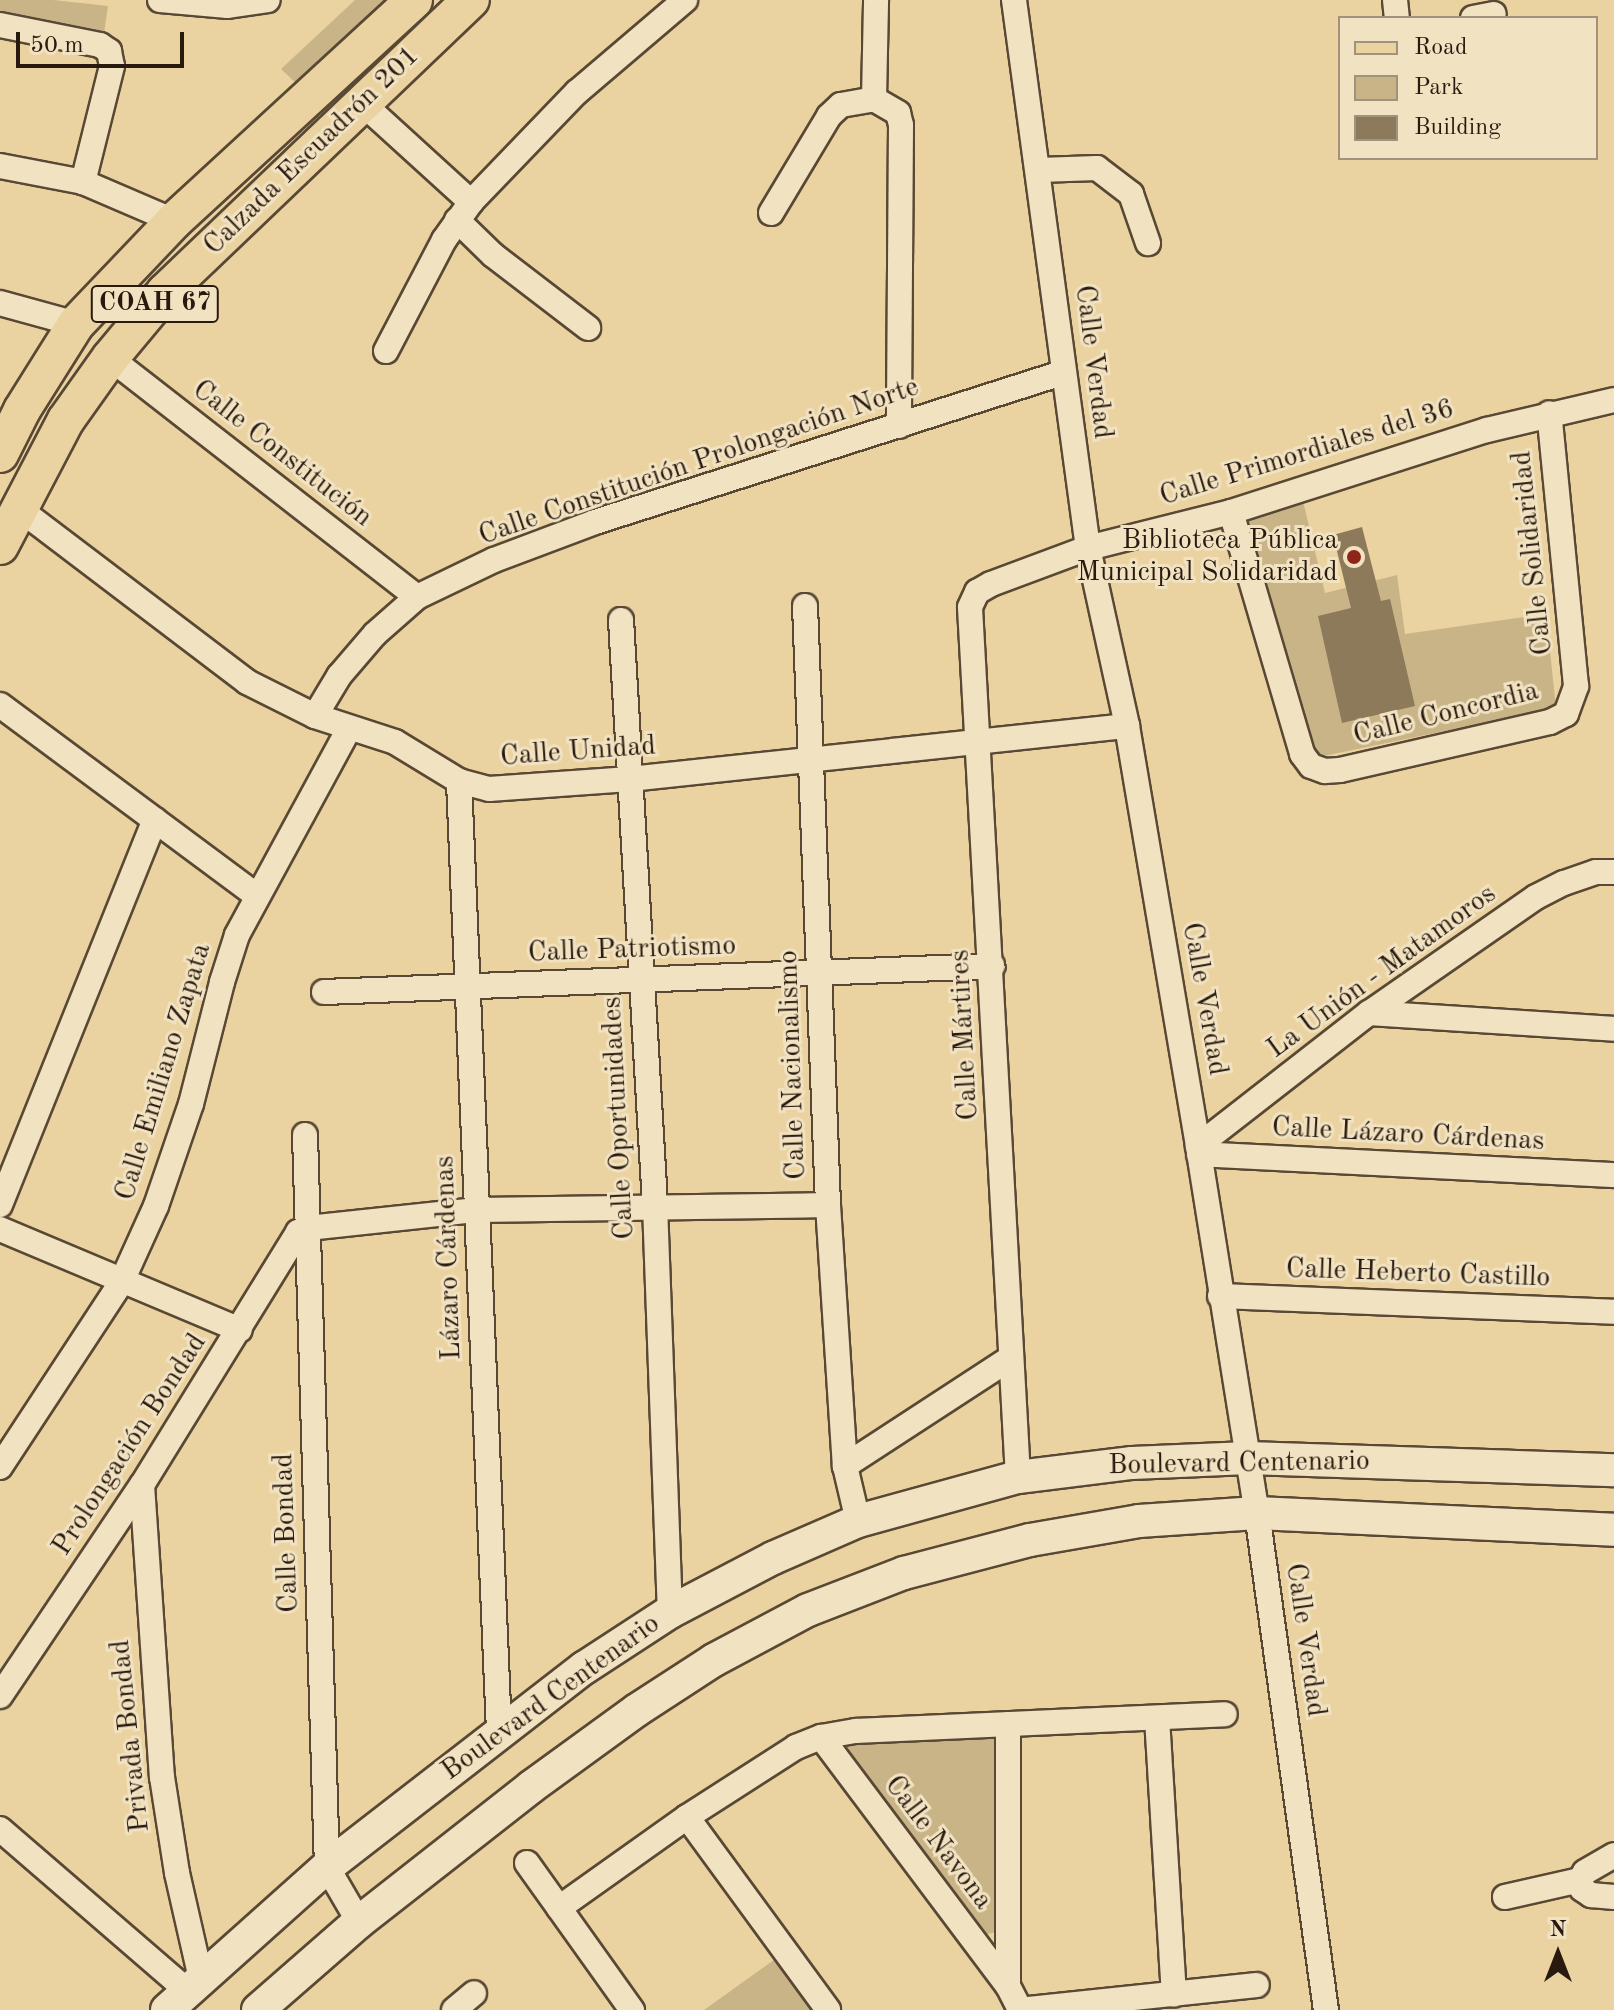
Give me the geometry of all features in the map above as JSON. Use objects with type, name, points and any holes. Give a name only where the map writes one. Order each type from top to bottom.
[{"type":"main road","name":"Calzada Escuadrón 201","points":[[0,454],[22,410],[76,324],[174,221],[414,0]]},
{"type":"main road","name":"Calzada Escuadrón 201","points":[[0,546],[66,420],[110,358],[165,292],[471,0]]},
{"type":"main road","points":[[355,57],[370,94]]},
{"type":"main road","name":"Boulevard Centenario","points":[[185,1993],[327,1867],[584,1668],[670,1612],[773,1558],[858,1521],[945,1494],[1018,1477],[1132,1463],[1248,1458],[1614,1470]]},
{"type":"main road","name":"Boulevard Centenario","points":[[258,2010],[359,1922],[531,1787],[637,1710],[714,1660],[808,1610],[904,1573],[1030,1540],[1139,1521],[1257,1513],[1614,1530]]},
{"type":"street","points":[[160,0],[228,6],[268,0]]},
{"type":"street","points":[[386,351],[464,211],[577,92],[685,0]]},
{"type":"street","points":[[874,99],[876,0]]},
{"type":"street","name":"Calle Verdad","points":[[1014,0],[1088,548],[1127,726],[1199,1150],[1257,1513],[1326,2010]]},
{"type":"street","points":[[0,25],[100,45],[109,51],[112,66],[83,182]]},
{"type":"street","points":[[370,94],[503,263],[588,328]]},
{"type":"street","points":[[771,213],[829,116],[841,105],[874,99],[898,113],[901,125],[899,426]]},
{"type":"street","points":[[0,166],[83,182],[174,221]]},
{"type":"street","points":[[1039,170],[1097,168],[1131,194],[1148,243]]},
{"type":"street","points":[[0,303],[76,324]]},
{"type":"street","name":"Calle Constitución","points":[[110,358],[417,597]]},
{"type":"street","name":"Calle Constitución Prolongación Norte","points":[[315,716],[339,676],[375,634],[417,597],[494,560],[595,522],[1062,373]]},
{"type":"street","name":"Calle Primordiales del 36","points":[[977,592],[1088,548],[1231,512],[1429,447],[1549,413],[1614,400]]},
{"type":"street","name":"Calle Solidaridad","points":[[1549,413],[1576,686]]},
{"type":"street","name":"Calle Unidad","points":[[18,508],[247,682],[315,716],[395,742],[459,781],[489,789],[630,779],[1127,726]]},
{"type":"street","name":"Calle Concordia","points":[[1231,512],[1302,754],[1311,766],[1325,771],[1340,770],[1550,722],[1566,714],[1576,686]]},
{"type":"street","name":"Calle Mártires","points":[[977,592],[970,607],[980,743],[1009,1359],[1018,1477]]},
{"type":"street","name":"Calle Nacionalismo","points":[[805,606],[828,1205],[845,1466],[858,1521]]},
{"type":"street","name":"Calle Oportunidades","points":[[621,620],[655,1205],[670,1612]]},
{"type":"street","points":[[0,705],[256,895]]},
{"type":"street","name":"Calle Emiliano Zapata","points":[[0,1467],[122,1281],[156,1206],[191,1104],[222,982],[256,895],[349,729]]},
{"type":"street","name":"Lázaro Cárdenas","points":[[459,781],[499,1731]]},
{"type":"street","points":[[0,1205],[155,820]]},
{"type":"street","name":"La Unión - Matamoros","points":[[1199,1150],[1369,1013],[1536,897],[1596,872],[1614,872]]},
{"type":"street","name":"Calle Patriotismo","points":[[324,992],[992,966]]},
{"type":"street","points":[[1369,1013],[1614,1029]]},
{"type":"street","name":"Calle Bondad","points":[[305,1135],[327,1867],[359,1922]]},
{"type":"street","name":"Calle Lázaro Cárdenas","points":[[1199,1150],[1614,1175]]},
{"type":"street","points":[[308,1228],[477,1210],[655,1205],[828,1205]]},
{"type":"street","name":"Prolongación Bondad","points":[[0,1696],[142,1485],[240,1330],[292,1239],[308,1228]]},
{"type":"street","points":[[0,1229],[240,1330]]},
{"type":"street","name":"Calle Heberto Castillo","points":[[1220,1296],[1614,1312]]},
{"type":"street","points":[[845,1466],[1009,1359]]},
{"type":"street","name":"Privada Bondad","points":[[142,1485],[162,1777],[177,1873],[185,1993]]},
{"type":"street","name":"Calle Navona","points":[[559,1908],[687,1817],[796,1747],[821,1737],[856,1731],[1225,1714]]},
{"type":"street","points":[[1157,1718],[1174,1994]]},
{"type":"street","name":"Calle Navona","points":[[1008,1724],[1008,1986]]},
{"type":"street","name":"Calle Navona","points":[[821,1737],[1008,1986],[1020,2010],[1257,1985]]},
{"type":"street","points":[[687,1817],[828,2010]]},
{"type":"street","points":[[0,1829],[185,1993]]},
{"type":"street","points":[[1614,1855],[1585,1872],[1580,1880],[1582,1889],[1591,1895],[1614,1897]]},
{"type":"street","points":[[527,1863],[632,2010]]},
{"type":"street","points":[[1505,1897],[1580,1880]]},
{"type":"street","points":[[454,2010],[474,1993]]},
{"type":"green space","points":[[0,0],[53,0],[108,6],[104,33],[0,12]]},
{"type":"green space","points":[[355,0],[389,0],[299,86],[281,69]]},
{"type":"green space","points":[[1303,501],[1325,593],[1397,575],[1405,634],[1546,614],[1556,708],[1314,758],[1246,517]]},
{"type":"green space","points":[[1001,1728],[999,1931],[981,1936],[841,1740]]},
{"type":"green space","points":[[778,1957],[819,2010],[704,2010]]},
{"type":"building","points":[[1362,527],[1381,601],[1390,599],[1415,706],[1342,723],[1318,616],[1351,608],[1333,535]]},
{"type":"place","name":"Biblioteca Pública Municipal Solidaridad","points":[[1354,557]]}]
